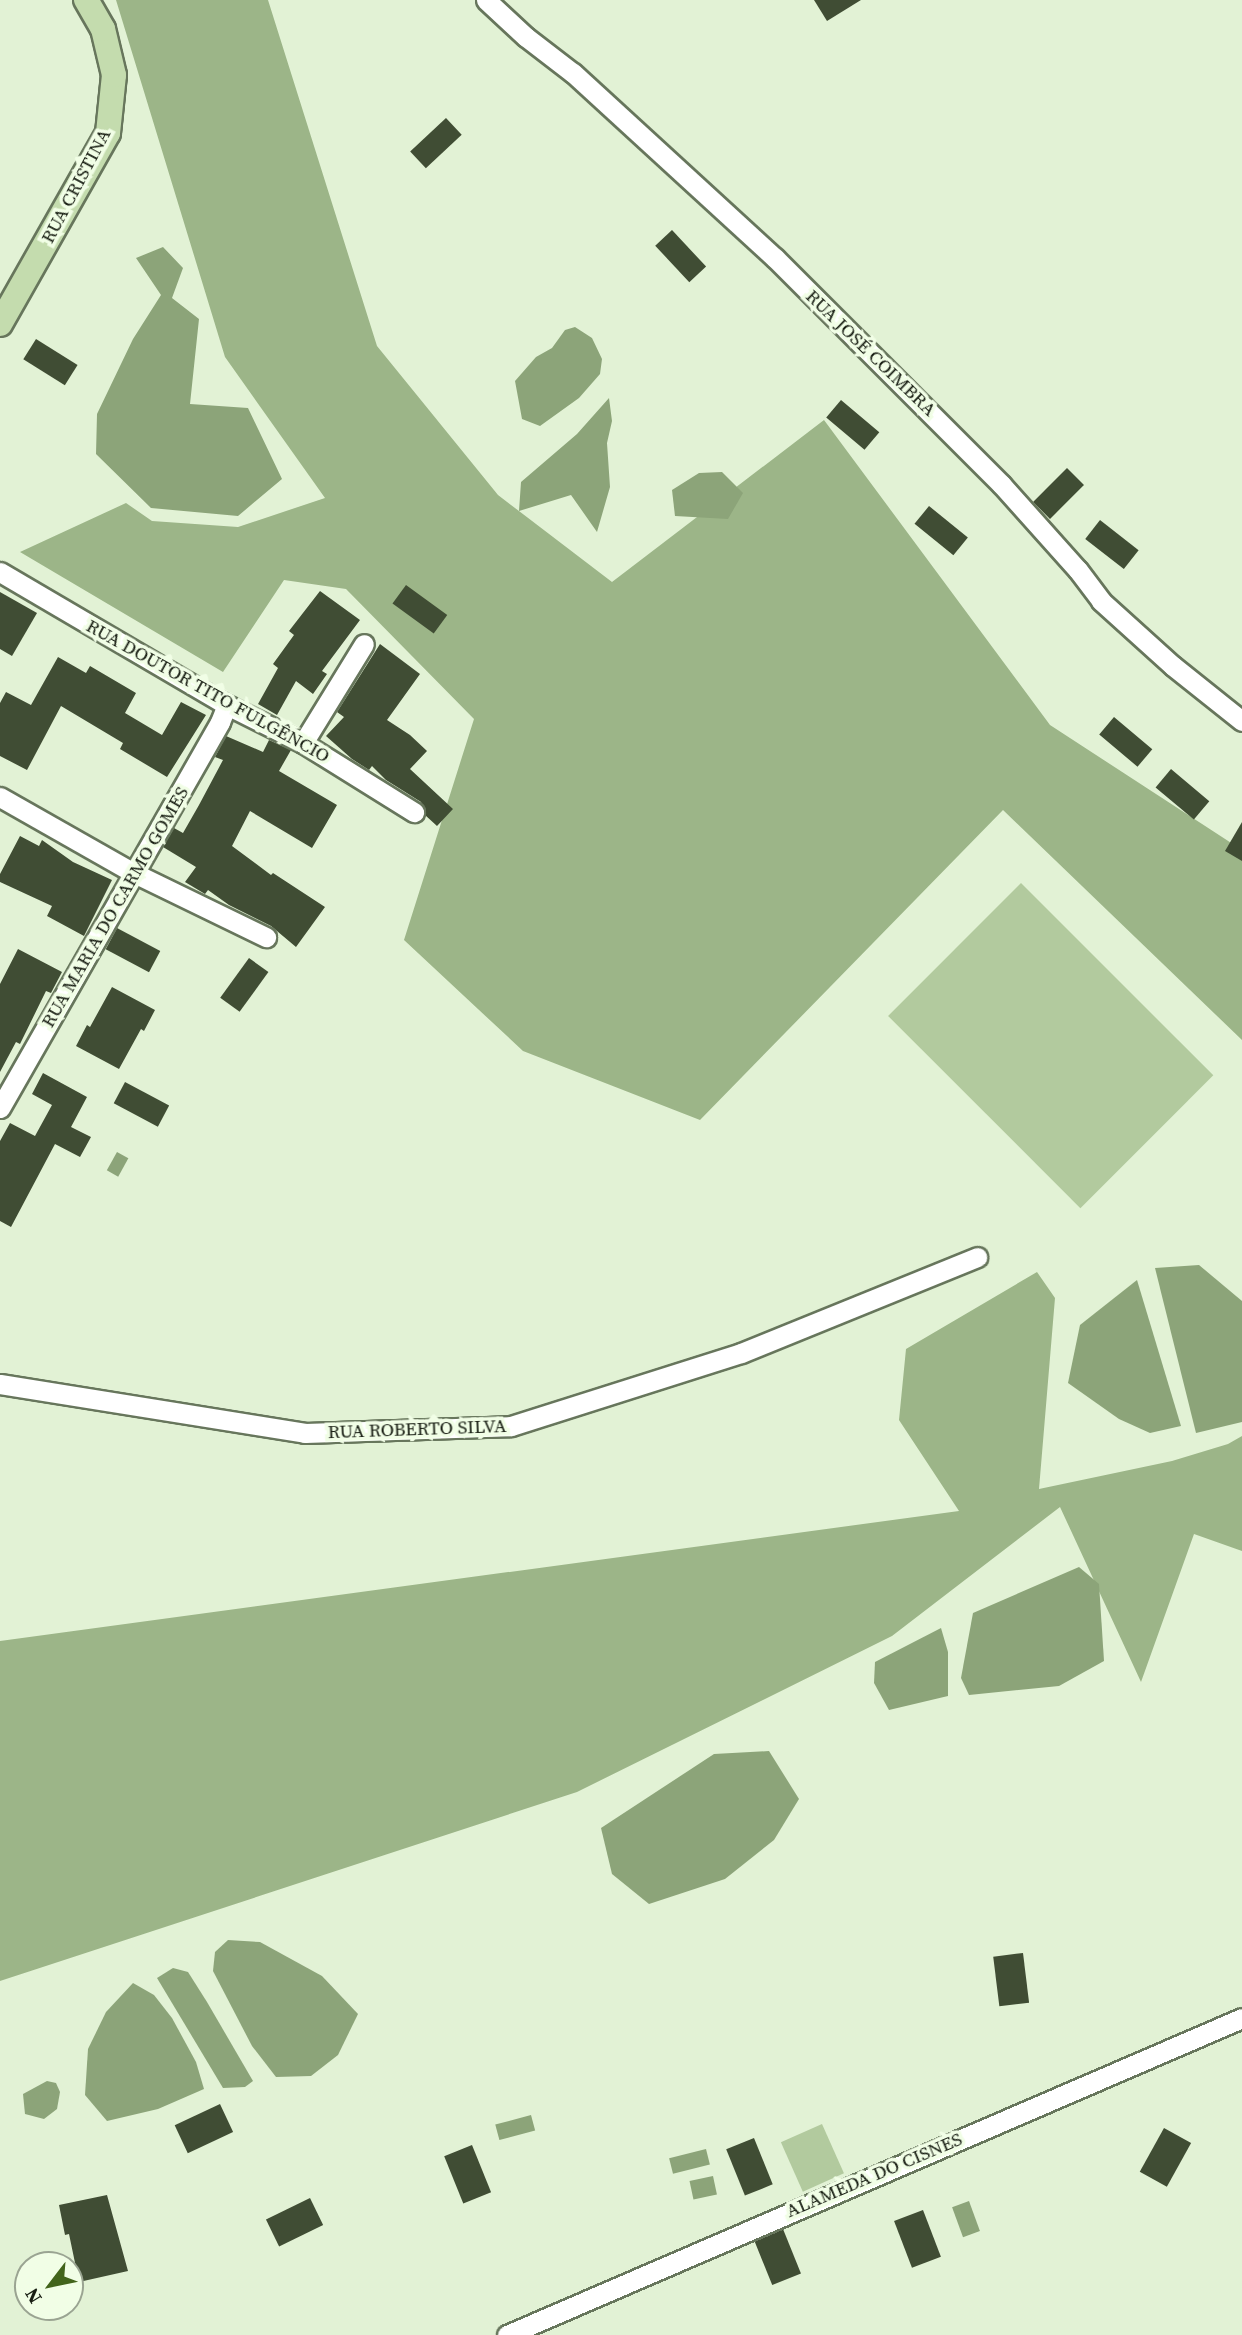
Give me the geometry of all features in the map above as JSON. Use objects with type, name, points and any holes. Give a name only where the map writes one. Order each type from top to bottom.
[{"type":"main road","name":"RUA CRISTINA","points":[[0,324],[108,133],[114,75],[103,29],[86,0]]},
{"type":"street","name":"RUA JOSÉ COIMBRA","points":[[486,0],[526,37],[573,72],[775,258],[1001,484],[1078,570],[1101,601],[1173,666],[1242,721]]},
{"type":"street","name":"RUA DOUTOR TITO FULGÊNCIO","points":[[0,572],[226,705],[303,743],[414,812]]},
{"type":"street","points":[[303,743],[364,644]]},
{"type":"street","name":"RUA MARIA DO CARMO GOMES","points":[[0,1108],[220,722],[226,705]]},
{"type":"street","points":[[0,797],[134,873],[265,937]]},
{"type":"street","name":"RUA ROBERTO SILVA","points":[[0,1384],[305,1433],[511,1426],[741,1353],[977,1257]]},
{"type":"street","name":"ALAMEDA DO CISNES","points":[[506,2335],[1242,2018]]},
{"type":"shaded area","points":[[116,0],[268,0],[377,346],[498,495],[612,582],[824,420],[1050,725],[1242,850],[1242,1040],[1003,810],[700,1120],[523,1051],[404,940],[474,719],[346,589],[284,580],[223,672],[20,552],[126,503],[152,521],[238,527],[325,498],[225,357]]},
{"type":"shaded area","points":[[163,247],[183,268],[172,298],[199,319],[190,404],[248,408],[282,479],[238,516],[151,508],[96,454],[97,414],[133,339],[161,295],[136,258]]},
{"type":"shaded area","points":[[575,327],[592,338],[602,359],[600,374],[579,398],[540,426],[522,419],[515,381],[536,357],[552,348],[565,330]]},
{"type":"shaded area","points":[[609,398],[612,421],[607,443],[610,487],[597,532],[571,495],[519,511],[521,482],[577,434]]},
{"type":"shaded area","points":[[722,472],[743,493],[728,519],[675,516],[672,490],[699,473]]},
{"type":"shaded area","points":[[1021,883],[1213,1075],[1080,1208],[888,1016]]},
{"type":"shaded area","points":[[117,1152],[128,1158],[118,1177],[107,1170]]},
{"type":"shaded area","points":[[1199,1265],[1242,1301],[1242,1422],[1196,1433],[1155,1268]]},
{"type":"shaded area","points":[[1037,1272],[1055,1298],[1039,1489],[1172,1461],[1228,1444],[1242,1436],[1242,1551],[1194,1534],[1141,1682],[1060,1507],[892,1636],[577,1792],[0,1981],[0,1641],[959,1511],[899,1420],[906,1349]]},
{"type":"shaded area","points":[[1137,1280],[1181,1426],[1150,1433],[1119,1419],[1068,1383],[1080,1325]]},
{"type":"shaded area","points":[[1079,1567],[1099,1584],[1104,1661],[1059,1686],[969,1695],[961,1678],[973,1613]]},
{"type":"shaded area","points":[[941,1628],[948,1652],[948,1696],[889,1710],[874,1683],[875,1662]]},
{"type":"shaded area","points":[[769,1751],[799,1799],[774,1840],[725,1879],[649,1904],[612,1874],[601,1828],[714,1754]]},
{"type":"shaded area","points":[[228,1940],[260,1942],[322,1976],[358,2014],[338,2055],[311,2076],[276,2077],[252,2046],[213,1971],[215,1952]]},
{"type":"shaded area","points":[[173,1968],[188,1972],[207,2002],[253,2081],[245,2087],[223,2088],[157,1978]]},
{"type":"shaded area","points":[[133,1983],[154,1995],[172,2018],[196,2062],[204,2089],[158,2109],[107,2121],[85,2095],[88,2049],[106,2012]]},
{"type":"shaded area","points":[[47,2081],[56,2083],[60,2092],[57,2109],[44,2119],[25,2114],[23,2094]]},
{"type":"shaded area","points":[[531,2115],[535,2130],[499,2140],[495,2125]]},
{"type":"shaded area","points":[[822,2124],[844,2173],[803,2192],[781,2142]]},
{"type":"shaded area","points":[[706,2149],[710,2165],[673,2174],[669,2158]]},
{"type":"shaded area","points":[[713,2176],[717,2195],[693,2200],[690,2181]]},
{"type":"shaded area","points":[[969,2201],[980,2231],[963,2237],[952,2207]]},
{"type":"building","points":[[814,0],[861,0],[827,21]]},
{"type":"building","points":[[446,118],[462,135],[426,168],[410,151]]},
{"type":"building","points":[[672,230],[706,267],[689,282],[655,246]]},
{"type":"building","points":[[36,339],[78,365],[65,385],[23,359]]},
{"type":"building","points":[[841,400],[879,432],[865,450],[826,418]]},
{"type":"building","points":[[1067,468],[1084,485],[1050,519],[1033,502]]},
{"type":"building","points":[[929,506],[968,537],[953,555],[915,524]]},
{"type":"building","points":[[1100,520],[1139,550],[1124,569],[1085,539]]},
{"type":"building","points":[[406,585],[447,615],[434,634],[392,604]]},
{"type":"building","points":[[320,591],[360,620],[322,671],[327,674],[313,694],[296,681],[277,715],[258,704],[278,668],[273,664],[294,635],[289,631]]},
{"type":"building","points":[[0,592],[37,613],[12,656],[0,649]]},
{"type":"building","points":[[380,644],[420,674],[387,720],[410,735],[427,751],[410,769],[453,809],[437,826],[425,815],[421,802],[386,780],[372,766],[369,770],[352,759],[326,736],[344,717],[337,712]]},
{"type":"building","points":[[58,657],[86,673],[90,666],[136,693],[125,713],[162,735],[181,702],[206,715],[167,777],[120,749],[123,743],[61,706],[27,770],[0,756],[0,703],[6,692],[31,705]]},
{"type":"building","points":[[1114,717],[1152,749],[1138,767],[1099,735]]},
{"type":"building","points":[[226,736],[263,752],[269,740],[291,750],[279,771],[337,805],[312,848],[250,811],[232,846],[271,875],[273,873],[325,907],[296,947],[271,926],[229,905],[208,890],[205,894],[185,882],[196,867],[163,847],[174,828],[183,833],[199,805],[223,760],[215,757]]},
{"type":"building","points":[[1171,769],[1209,801],[1194,820],[1156,787]]},
{"type":"building","points":[[1242,822],[1242,861],[1225,851]]},
{"type":"building","points":[[20,836],[39,846],[42,840],[73,862],[112,880],[84,936],[47,916],[52,906],[0,882],[0,874]]},
{"type":"building","points":[[117,928],[160,951],[149,972],[106,949]]},
{"type":"building","points":[[18,949],[62,972],[51,993],[46,991],[20,1044],[16,1042],[0,1072],[0,984]]},
{"type":"building","points":[[249,958],[268,972],[240,1012],[220,998]]},
{"type":"building","points":[[112,987],[155,1010],[119,1069],[76,1046]]},
{"type":"building","points":[[43,1073],[87,1097],[71,1127],[91,1137],[80,1157],[55,1144],[11,1227],[0,1221],[0,1141],[10,1123],[35,1136],[52,1105],[32,1094]]},
{"type":"building","points":[[125,1082],[169,1105],[158,1127],[114,1103]]},
{"type":"building","points":[[1023,1953],[1029,2003],[999,2006],[993,1957]]},
{"type":"building","points":[[220,2104],[233,2132],[188,2153],[175,2125]]},
{"type":"building","points":[[1164,2128],[1191,2143],[1167,2187],[1140,2172]]},
{"type":"building","points":[[754,2138],[773,2184],[745,2196],[726,2149]]},
{"type":"building","points":[[472,2145],[491,2192],[463,2204],[444,2156]]},
{"type":"building","points":[[107,2195],[128,2271],[84,2281],[84,2251],[73,2251],[69,2234],[65,2235],[59,2205]]},
{"type":"building","points":[[310,2198],[323,2225],[279,2246],[266,2219]]},
{"type":"building","points":[[923,2210],[941,2257],[912,2268],[894,2221]]},
{"type":"building","points":[[783,2229],[801,2274],[772,2285],[754,2241]]}]
